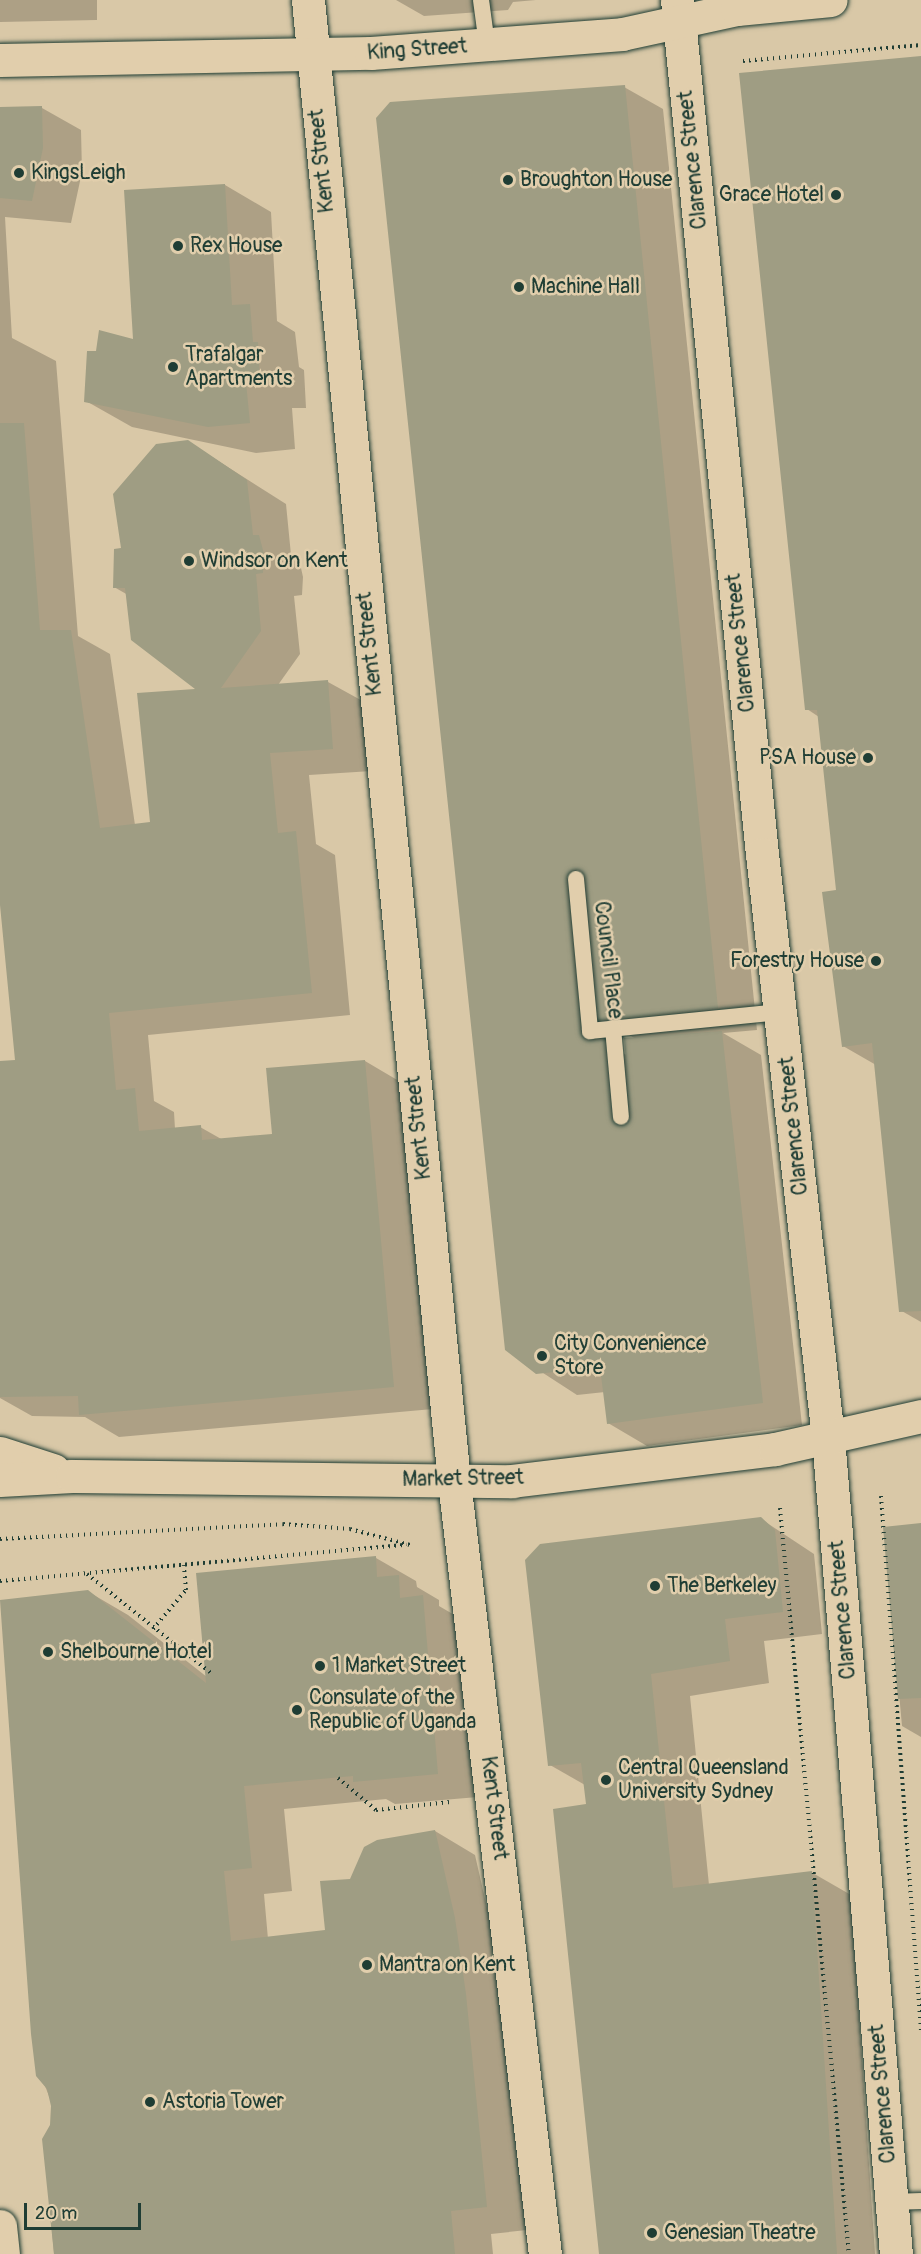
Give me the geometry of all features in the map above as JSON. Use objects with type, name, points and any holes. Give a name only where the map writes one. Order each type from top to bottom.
[{"type":"street","name":"Kent Street","points":[[308,0],[454,1481],[545,2254]]},
{"type":"street","name":"King Street","points":[[0,60],[312,56],[487,45],[622,34],[679,11],[737,9],[831,0]]},
{"type":"street","name":"Clarence Street","points":[[679,11],[744,682],[828,1438],[906,2201],[896,2254]]},
{"type":"street","name":"Market Street","points":[[0,1480],[72,1476],[512,1481],[775,1449],[921,1416]]},
{"type":"street","points":[[0,1453],[72,1476]]},
{"type":"street","points":[[0,2226],[3,2254]]},
{"type":"lane","points":[[481,0],[487,45]]},
{"type":"lane","name":"Council Place","points":[[576,879],[590,1030],[782,1012]]},
{"type":"lane","name":"Council Place","points":[[613,1028],[621,1117]]},
{"type":"path","points":[[743,61],[921,45]]},
{"type":"path","points":[[881,1496],[921,2031]]},
{"type":"path","points":[[780,1508],[849,2254]]},
{"type":"path","points":[[0,1539],[211,1526],[283,1524],[350,1529],[410,1545],[0,1581]]},
{"type":"path","points":[[153,1629],[186,1590],[184,1565]]},
{"type":"path","points":[[87,1573],[153,1629],[211,1672]]},
{"type":"path","points":[[338,1778],[376,1810],[452,1802]]},
{"type":"building","points":[[921,56],[921,1311],[899,1312],[872,1043],[842,1047],[822,892],[836,890],[817,710],[805,710],[739,73]]},
{"type":"building","points":[[625,85],[718,1008],[599,1020],[586,878],[581,870],[574,869],[566,880],[580,1032],[586,1041],[604,1040],[611,1118],[621,1127],[631,1117],[624,1038],[722,1031],[763,1403],[607,1424],[600,1367],[536,1374],[505,1350],[376,118],[390,102]]},
{"type":"building","name":"KingsLeigh","points":[[42,106],[43,148],[32,201],[0,198],[0,107]]},
{"type":"building","points":[[225,184],[232,305],[250,304],[253,342],[258,342],[260,382],[246,382],[250,423],[208,427],[84,402],[87,351],[96,351],[99,330],[133,339],[124,190]]},
{"type":"building","points":[[0,423],[24,423],[40,630],[71,630],[100,828],[150,822],[137,693],[195,689],[131,640],[125,588],[113,588],[114,549],[121,548],[113,494],[156,444],[188,440],[247,480],[253,535],[259,535],[264,554],[263,573],[256,574],[261,631],[221,688],[328,680],[333,749],[270,753],[278,833],[296,831],[312,993],[109,1013],[116,1090],[135,1088],[139,1131],[201,1125],[202,1140],[272,1134],[266,1068],[365,1060],[394,1387],[79,1415],[78,1396],[0,1397],[0,1061],[15,1060],[0,905]]},
{"type":"building","points":[[761,1517],[775,1530],[783,1612],[725,1619],[730,1661],[651,1674],[673,1888],[812,1871],[837,2254],[599,2254],[553,1809],[586,1804],[581,1763],[548,1766],[525,1560],[540,1544]]},
{"type":"building","points":[[921,1523],[921,1698],[898,1699],[883,1527]]},
{"type":"building","points":[[376,1556],[377,1577],[399,1575],[400,1598],[423,1595],[438,1774],[353,1782],[353,1776],[244,1786],[252,1868],[224,1871],[231,1941],[325,1930],[320,1881],[350,1879],[364,1847],[377,1840],[435,1830],[455,1918],[466,1994],[487,2207],[451,2211],[455,2254],[54,2254],[42,2139],[50,2125],[51,2106],[47,2089],[36,2076],[31,2034],[0,1600],[88,1590],[206,1683],[196,1573]]},
{"type":"place","name":"KingsLeigh","points":[[19,173]]},
{"type":"place","name":"Broughton House","points":[[508,180]]},
{"type":"place","name":"Grace Hotel","points":[[836,195]]},
{"type":"place","name":"Rex House","points":[[178,246]]},
{"type":"place","name":"Machine Hall","points":[[519,287]]},
{"type":"place","name":"Trafalgar Apartments","points":[[173,367]]},
{"type":"place","name":"Windsor on Kent","points":[[189,561]]},
{"type":"place","name":"PSA House","points":[[868,758]]},
{"type":"place","name":"Forestry House","points":[[876,961]]},
{"type":"place","name":"City Convenience Store","points":[[542,1356]]},
{"type":"place","name":"The Berkeley","points":[[655,1586]]},
{"type":"place","name":"Shelbourne Hotel","points":[[48,1652]]},
{"type":"place","name":"1 Market Street","points":[[320,1666]]},
{"type":"place","name":"Consulate of the Republic of Uganda","points":[[297,1710]]},
{"type":"place","name":"Central Queensland University Sydney","points":[[606,1780]]},
{"type":"place","name":"Mantra on Kent","points":[[367,1965]]},
{"type":"place","name":"Astoria Tower","points":[[150,2102]]},
{"type":"place","name":"Genesian Theatre","points":[[652,2233]]}]
